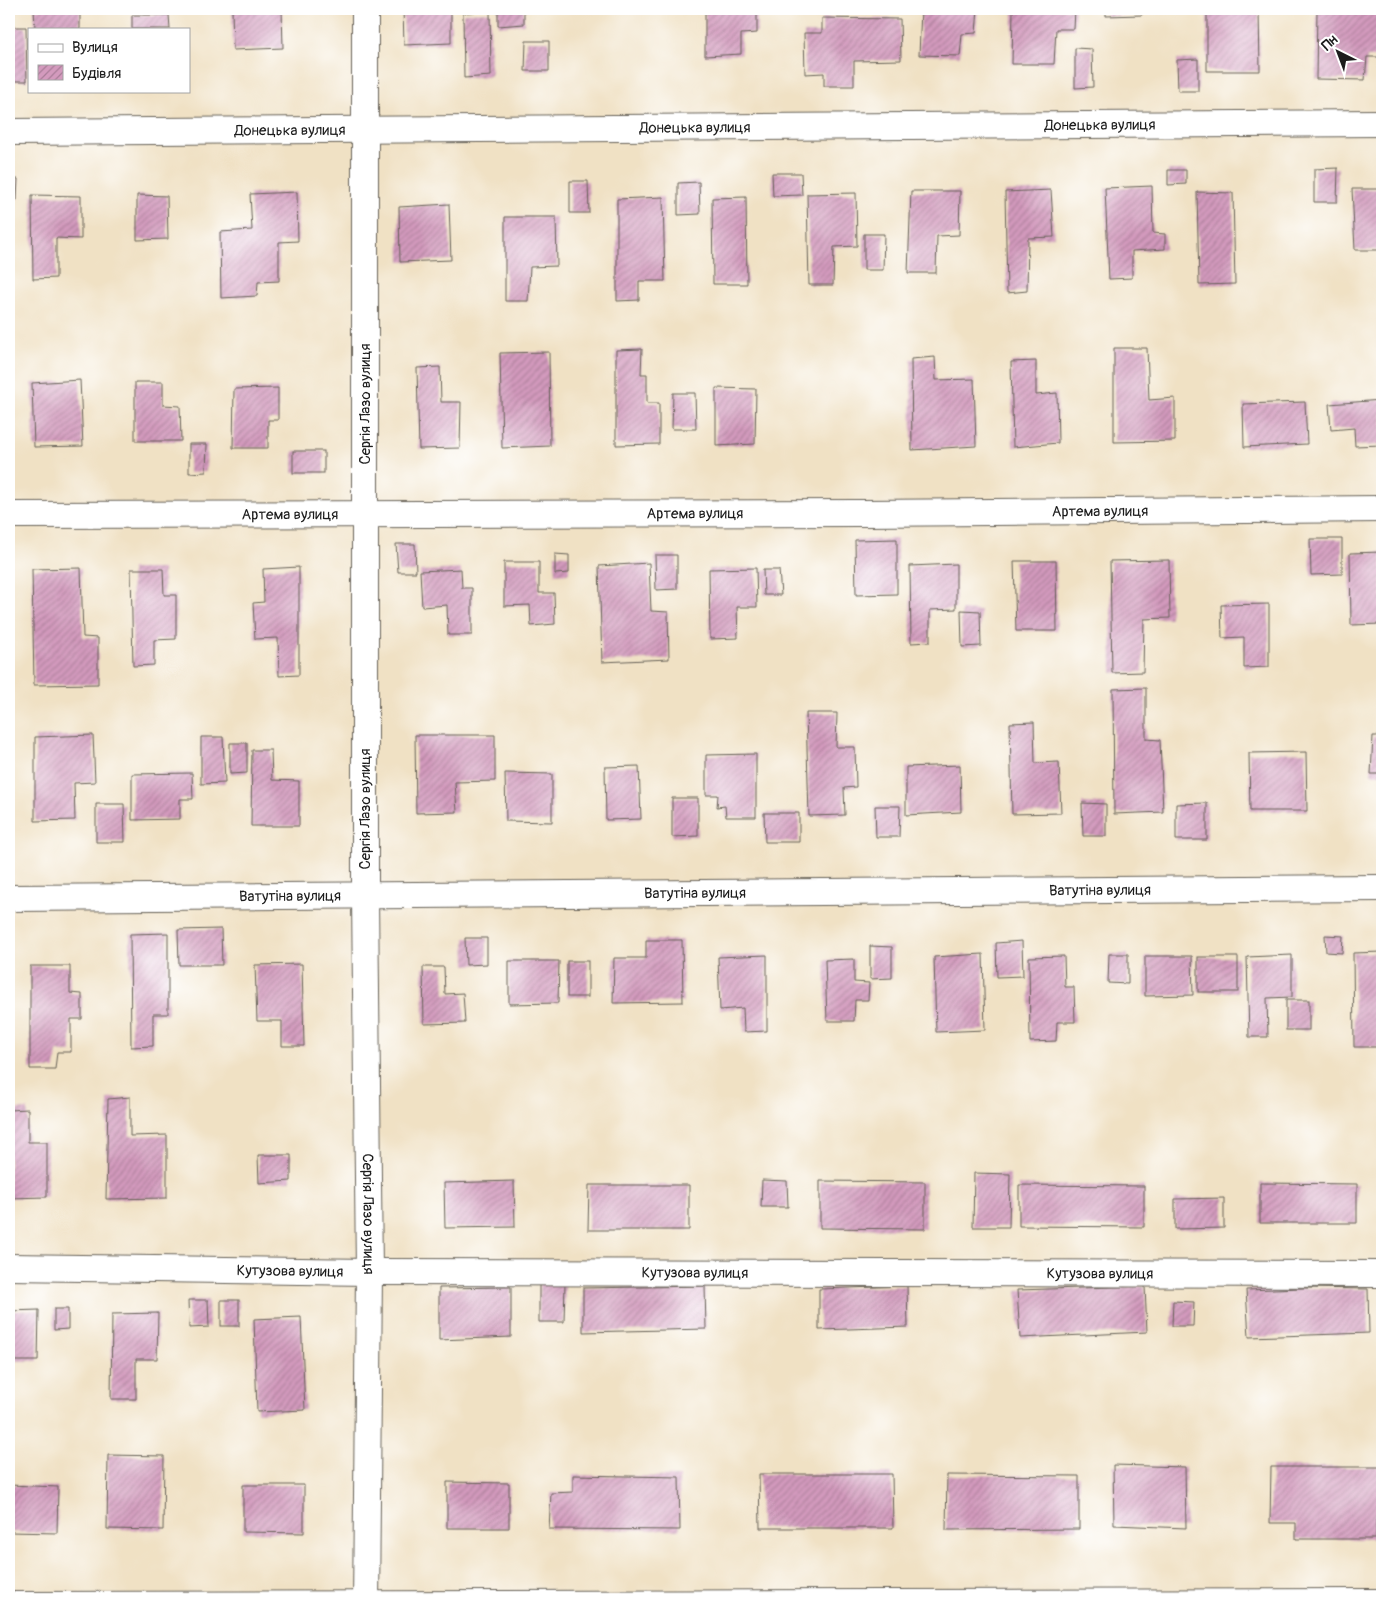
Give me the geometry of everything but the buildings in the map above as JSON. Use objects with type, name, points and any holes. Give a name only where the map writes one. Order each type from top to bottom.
[{"type":"street","name":"Сергія Лазо вулиця","points":[[365,9],[365,897],[369,1272],[366,1607]]},
{"type":"street","name":"Донецька вулиця","points":[[9,132],[1382,123]]},
{"type":"street","name":"Артема вулиця","points":[[9,515],[862,513],[1382,509]]},
{"type":"street","name":"Ватутіна вулиця","points":[[9,898],[365,897],[1382,888]]},
{"type":"street","name":"Кутузова вулиця","points":[[9,1267],[369,1272],[1382,1274]]},
{"type":"street","points":[[9,1605],[366,1607],[1382,1602]]}]
